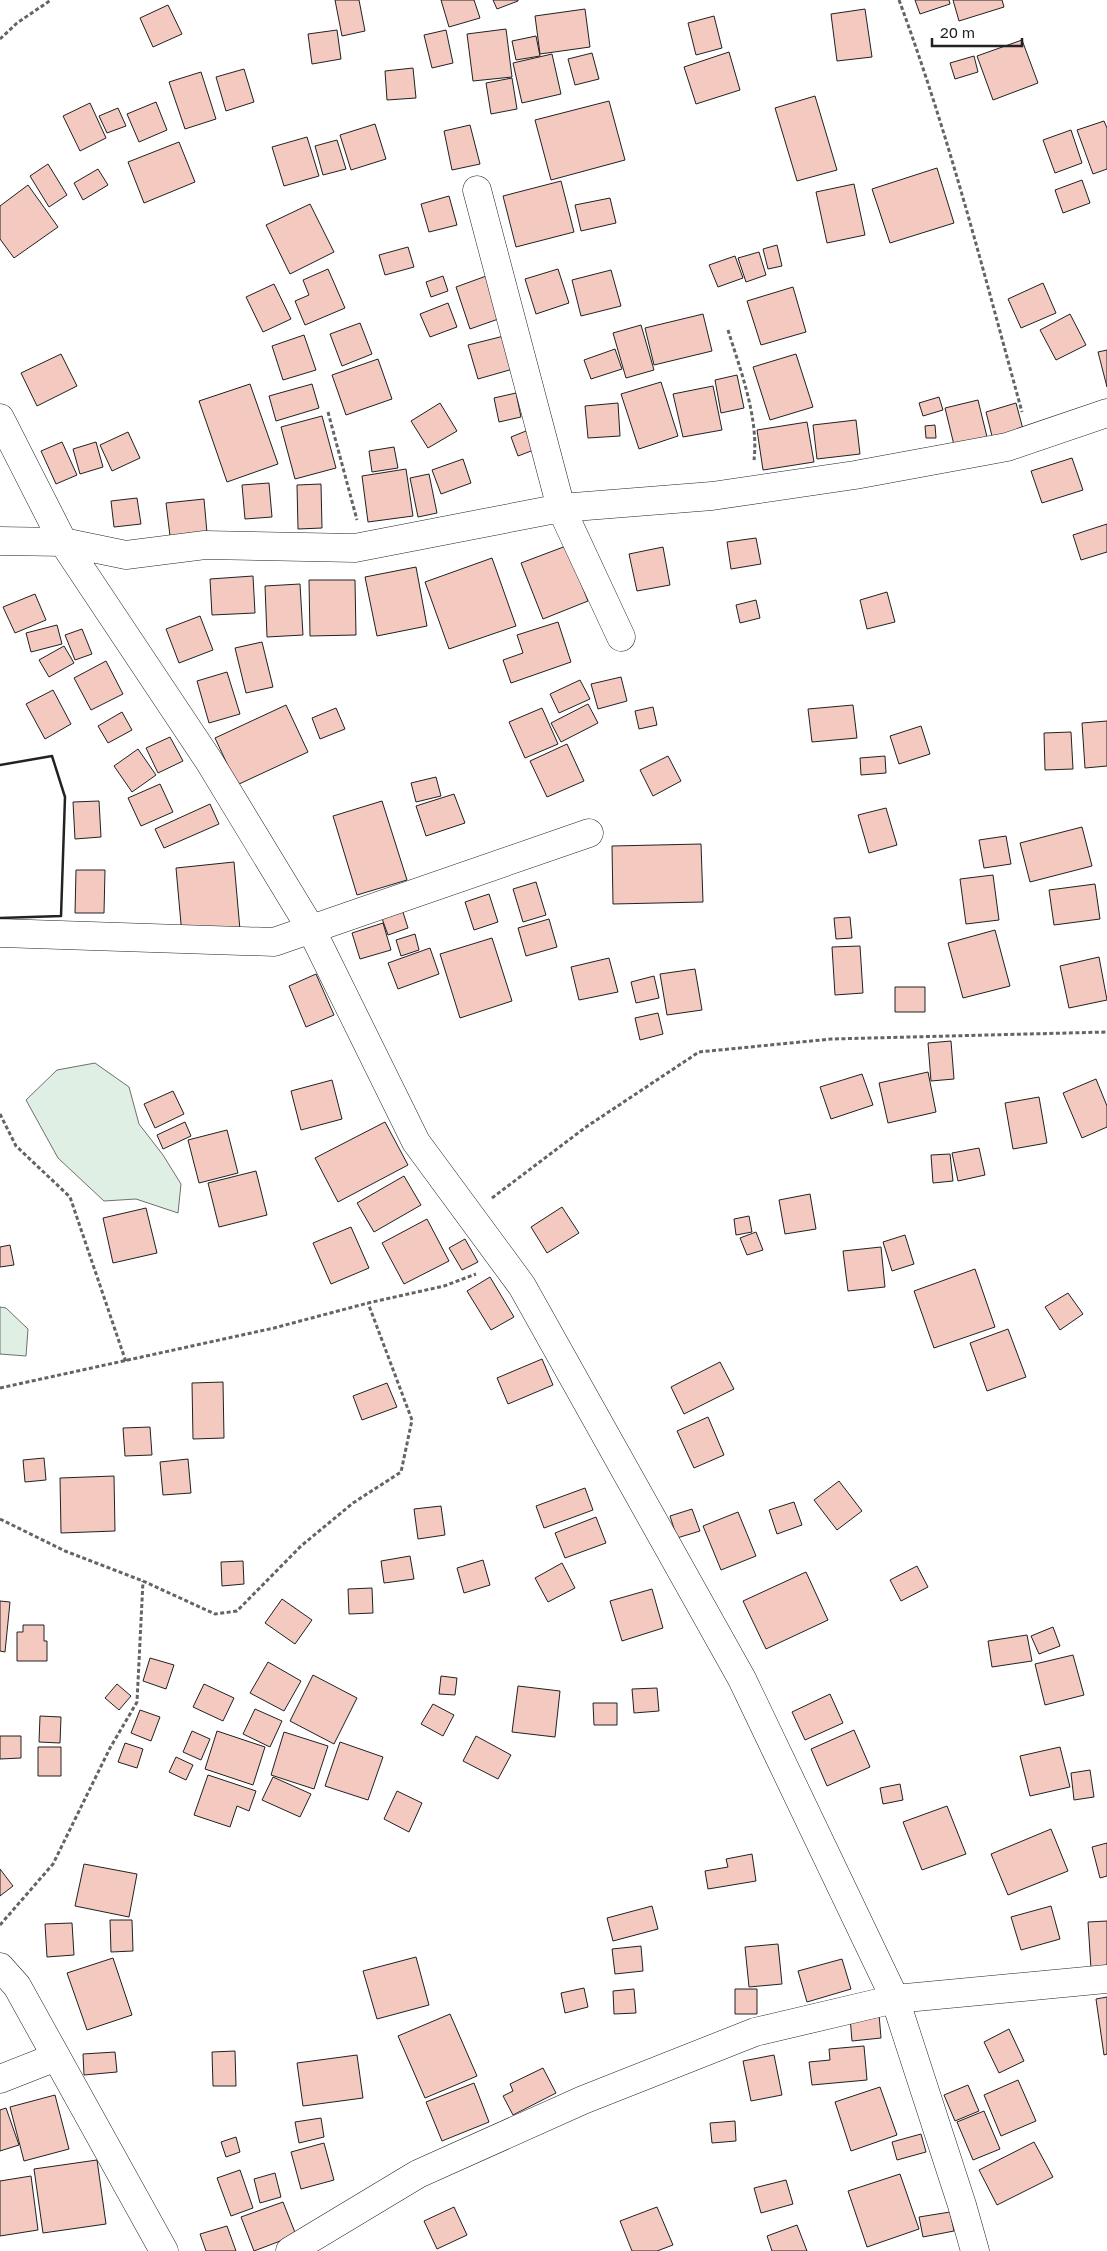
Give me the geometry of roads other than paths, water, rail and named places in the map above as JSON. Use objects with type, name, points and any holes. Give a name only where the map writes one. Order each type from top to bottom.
[{"type":"street","points":[[477,190],[561,508],[621,636]]},
{"type":"street","points":[[0,541],[63,542],[126,555],[205,545],[364,547],[561,508],[712,496],[855,475],[1007,447],[1107,413]]},
{"type":"street","points":[[0,418],[63,542],[208,761],[311,929],[416,1142],[522,1286],[742,1679],[895,1999],[975,2251]]},
{"type":"street","points":[[0,934],[274,942],[589,833]]},
{"type":"street","points":[[0,1966],[17,1986],[164,2251]]},
{"type":"street","points":[[290,2251],[418,2174],[583,2100],[755,2032],[895,1999],[1107,1979]]},
{"type":"street","points":[[0,2079],[56,2057]]}]
